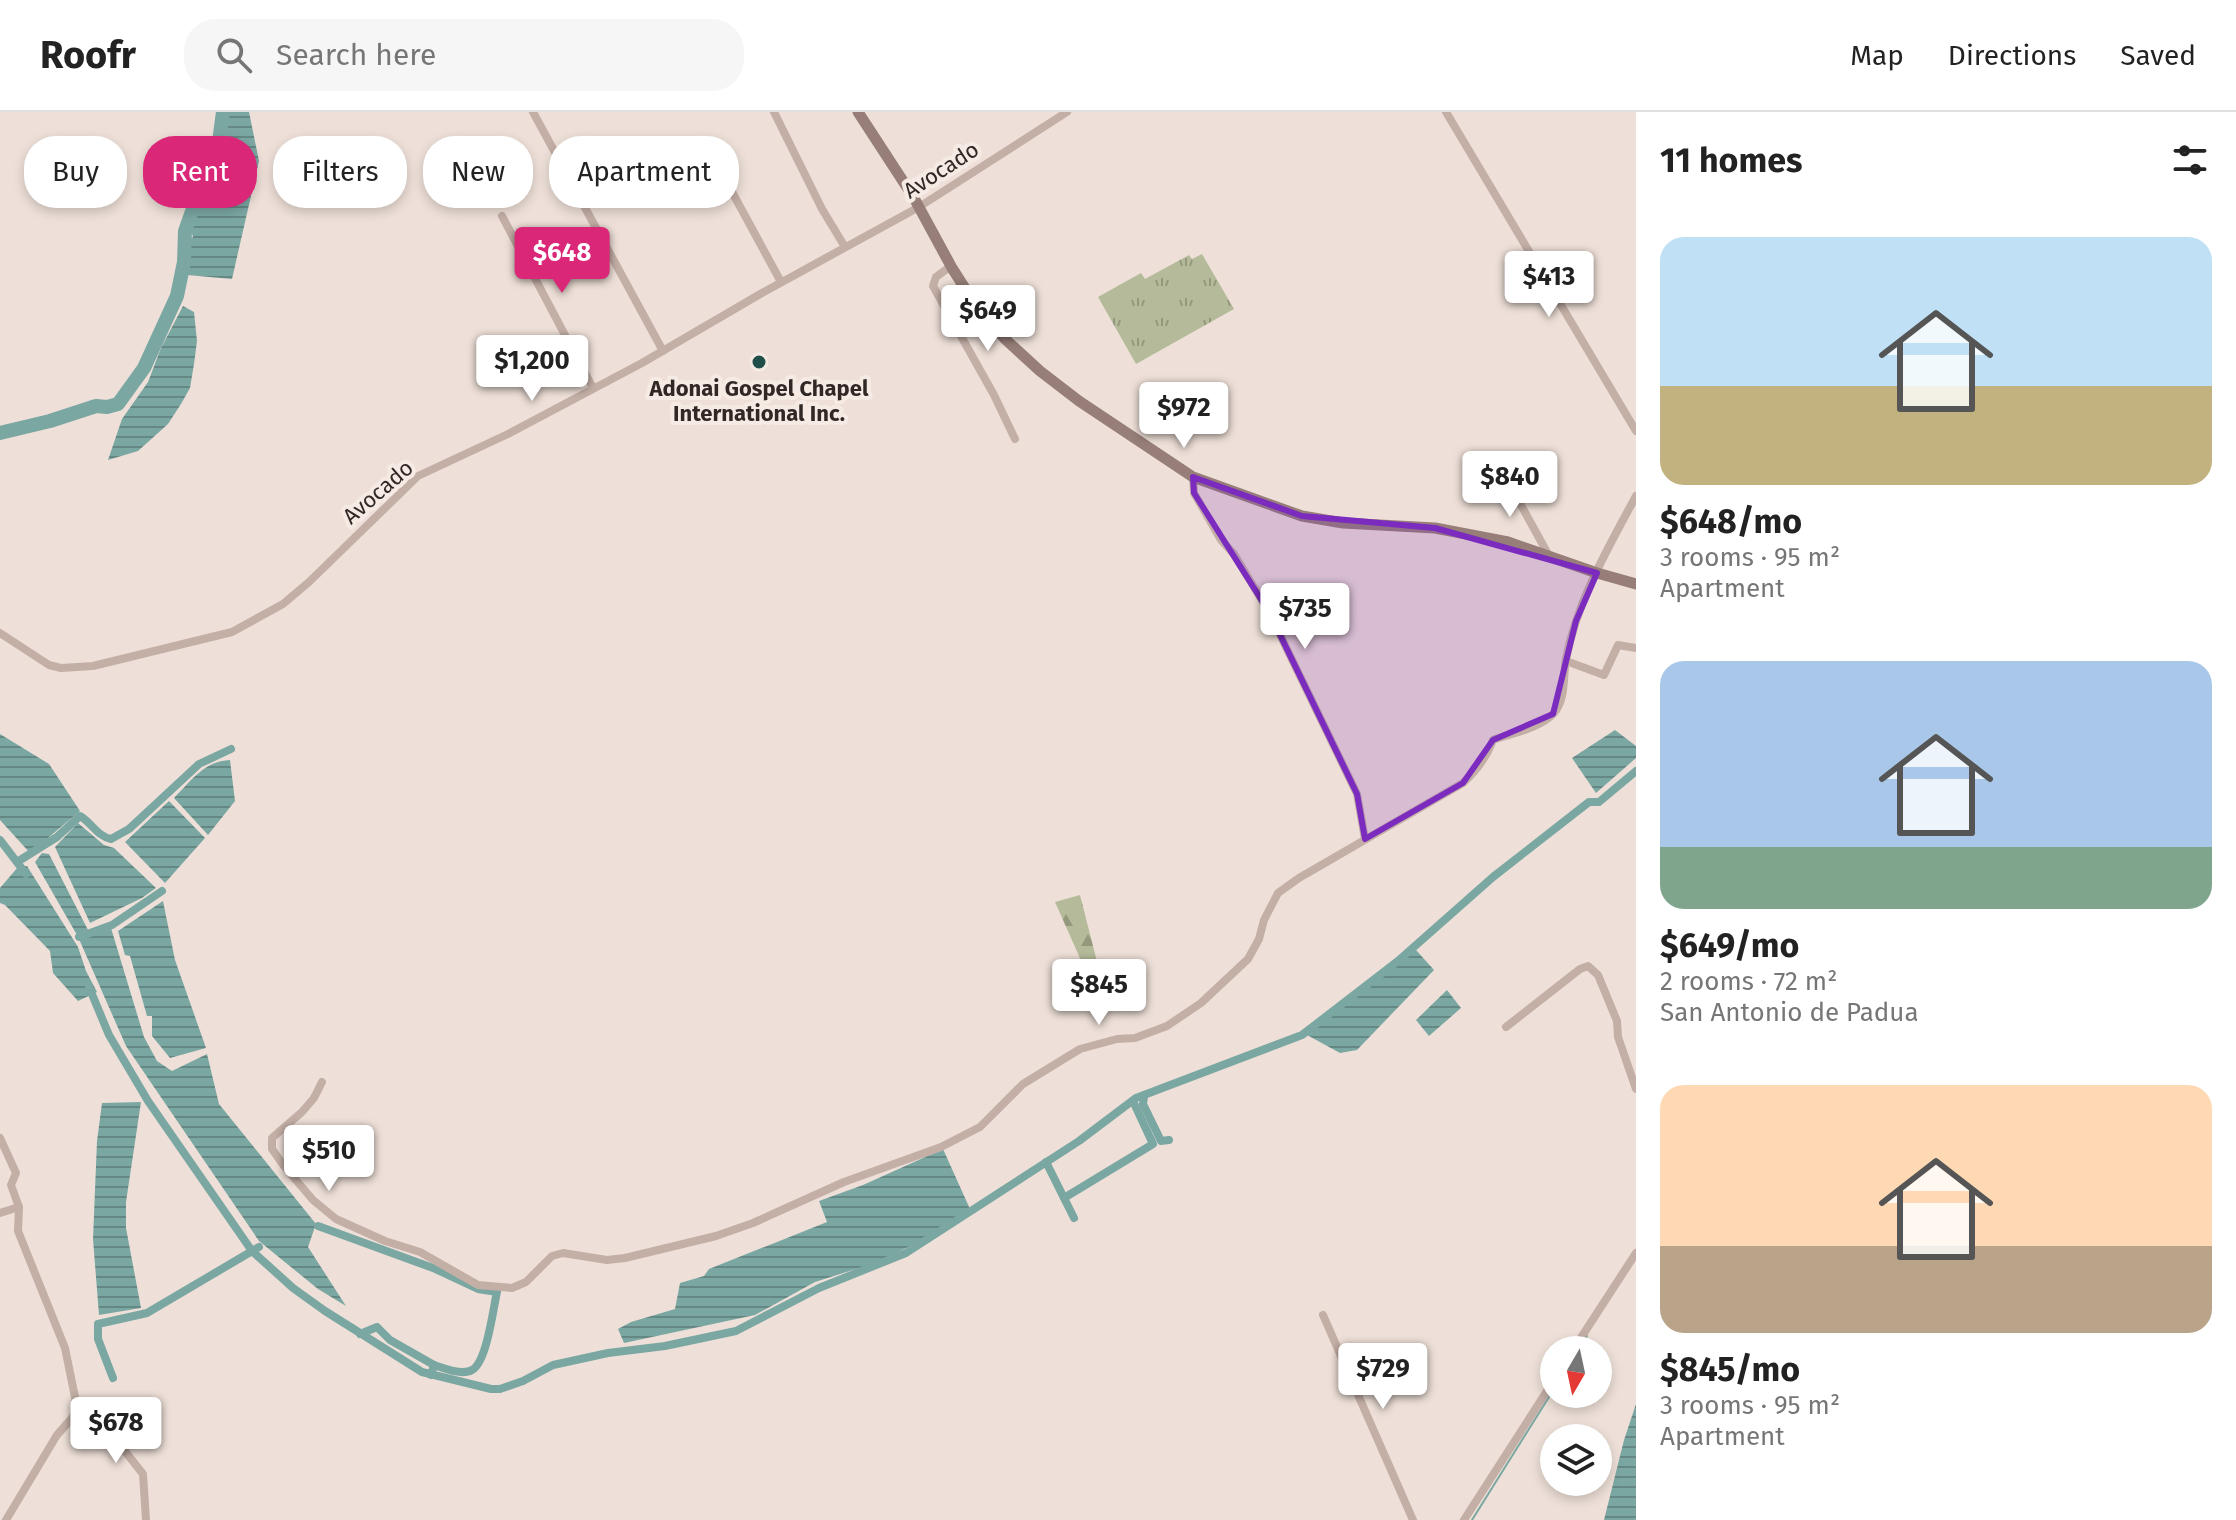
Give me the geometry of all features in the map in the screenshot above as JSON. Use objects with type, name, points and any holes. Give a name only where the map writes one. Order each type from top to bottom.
[{"type":"street","points":[[533,112],[663,351]]},
{"type":"street","points":[[774,112],[822,209],[845,247]]},
{"type":"street","points":[[858,112],[919,207],[973,301],[1005,339],[1040,371],[1193,477],[1302,516],[1343,523],[1435,528],[1508,542],[1636,584]]},
{"type":"street","name":"Avocado","points":[[0,633],[49,665],[61,668],[93,666],[232,632],[283,604],[418,476],[508,434],[663,351],[919,207],[1067,112]]},
{"type":"street","points":[[1446,112],[1636,431]]},
{"type":"street","points":[[739,205],[781,282]]},
{"type":"street","points":[[502,216],[593,388]]},
{"type":"street","points":[[951,266],[936,277],[933,286],[1015,439]]},
{"type":"street","points":[[1499,465],[1549,557]]},
{"type":"street","points":[[1193,477],[1194,493],[1269,612],[1357,794],[1365,839]]},
{"type":"street","points":[[322,1082],[302,1112],[275,1133],[271,1142],[274,1154],[327,1213],[350,1226],[420,1252],[478,1285],[512,1288],[526,1282],[552,1256],[563,1253],[607,1260],[716,1236],[871,1171],[941,1147],[980,1127],[1023,1084],[1080,1049],[1117,1039],[1135,1038],[1167,1026],[1201,1003],[1248,959],[1278,893],[1463,783],[1475,773],[1493,740],[1529,728],[1553,714],[1561,701],[1566,661],[1576,621],[1636,496]]},
{"type":"street","points":[[1566,661],[1604,675],[1618,645],[1636,648]]},
{"type":"street","points":[[1506,1027],[1588,966],[1598,975],[1617,1021],[1618,1037],[1636,1089]]},
{"type":"street","points":[[0,1138],[16,1173],[11,1185],[19,1207],[18,1231],[65,1348],[77,1407],[6,1520]]},
{"type":"street","points":[[0,1213],[19,1207]]},
{"type":"street","points":[[1582,1336],[1636,1253]]},
{"type":"street","points":[[1323,1315],[1413,1520]]},
{"type":"street","points":[[1464,1520],[1540,1402]]},
{"type":"street","points":[[73,1417],[109,1431],[143,1474],[146,1520]]},
{"type":"highlighted area","points":[[1193,477],[1302,516],[1435,528],[1597,573],[1576,621],[1553,714],[1493,740],[1463,783],[1365,839],[1357,794],[1269,612],[1194,493]]},
{"type":"green space","points":[[1202,254],[1234,309],[1136,364],[1098,297],[1141,273],[1145,279],[1189,255],[1192,259]]},
{"type":"green space","points":[[1080,895],[1104,989],[1095,992],[1055,902]]},
{"type":"water","points":[[226,112],[249,112],[254,136],[225,136]]},
{"type":"water","points":[[197,208],[248,208],[232,279],[187,275],[188,242],[193,237],[189,224]]},
{"type":"water","points":[[183,306],[194,312],[197,341],[190,388],[168,424],[138,451],[108,460],[122,419],[148,382],[161,348]]},
{"type":"water","points":[[1615,730],[1636,746],[1636,758],[1596,793],[1572,758]]},
{"type":"water","points":[[0,734],[49,764],[80,811],[30,853],[0,820]]},
{"type":"water","points":[[230,760],[235,801],[208,835],[174,798],[205,768]]},
{"type":"water","points":[[169,801],[205,838],[165,883],[125,842]]},
{"type":"water","points":[[78,823],[104,845],[114,848],[156,888],[90,923],[55,847]]},
{"type":"water","points":[[42,853],[49,854],[88,930],[77,935],[35,862]]},
{"type":"water","points":[[27,866],[78,947],[97,992],[78,1001],[53,973],[50,951],[0,903],[0,888],[18,867]]},
{"type":"water","points":[[163,901],[175,960],[206,1048],[170,1058],[152,1036],[152,1016],[147,1016],[130,956],[125,955],[118,931]]},
{"type":"water","points":[[111,928],[144,1037],[157,1061],[172,1071],[207,1054],[219,1104],[316,1224],[308,1247],[346,1306],[318,1289],[259,1241],[126,1046],[79,939]]},
{"type":"water","points":[[1416,950],[1434,970],[1357,1050],[1340,1053],[1307,1035]]},
{"type":"water","points":[[1447,990],[1461,1008],[1429,1036],[1416,1020]]},
{"type":"water","points":[[141,1102],[126,1202],[126,1228],[141,1308],[99,1315],[93,1239],[97,1141],[102,1103]]},
{"type":"water","points":[[943,1149],[970,1209],[910,1246],[881,1261],[815,1282],[755,1315],[624,1343],[618,1329],[675,1309],[680,1283],[704,1276],[709,1269],[827,1222],[819,1201]]},
{"type":"water","points":[[1636,1404],[1636,1520],[1604,1520],[1612,1496],[1624,1440]]},
{"type":"waterway","points":[[0,433],[96,406],[118,404],[144,368],[177,296],[184,262],[185,231],[202,183],[212,170],[223,112]]},
{"type":"waterway","points":[[17,862],[57,837],[80,816],[111,839],[129,829],[199,764],[231,749]]},
{"type":"waterway","points":[[89,987],[109,1035],[148,1101],[252,1251],[293,1288],[325,1311],[422,1372],[500,1389],[553,1365],[736,1331],[819,1288],[906,1253],[1079,1141],[1136,1098],[1302,1035],[1398,961],[1493,877],[1589,802],[1599,802],[1636,771]]},
{"type":"waterway","points":[[0,840],[26,874]]},
{"type":"waterway","points":[[79,937],[112,925],[162,891]]},
{"type":"waterway","points":[[1144,1096],[1143,1104],[1161,1141],[1169,1140]]},
{"type":"waterway","points":[[1064,1198],[1153,1144],[1133,1101]]},
{"type":"waterway","points":[[1046,1162],[1074,1218]]},
{"type":"waterway","points":[[318,1226],[433,1268],[478,1289],[497,1292],[482,1357],[477,1365],[468,1372],[434,1365],[431,1375]]},
{"type":"waterway","points":[[113,1378],[98,1339],[98,1324],[147,1313],[259,1247]]},
{"type":"waterway","points":[[360,1334],[377,1327],[390,1340],[434,1365]]},
{"type":"waterway","points":[[1472,1520],[1542,1408]]},
{"type":"place","name":"Adonai Gospel Chapel International Inc.","points":[[759,362]]}]
